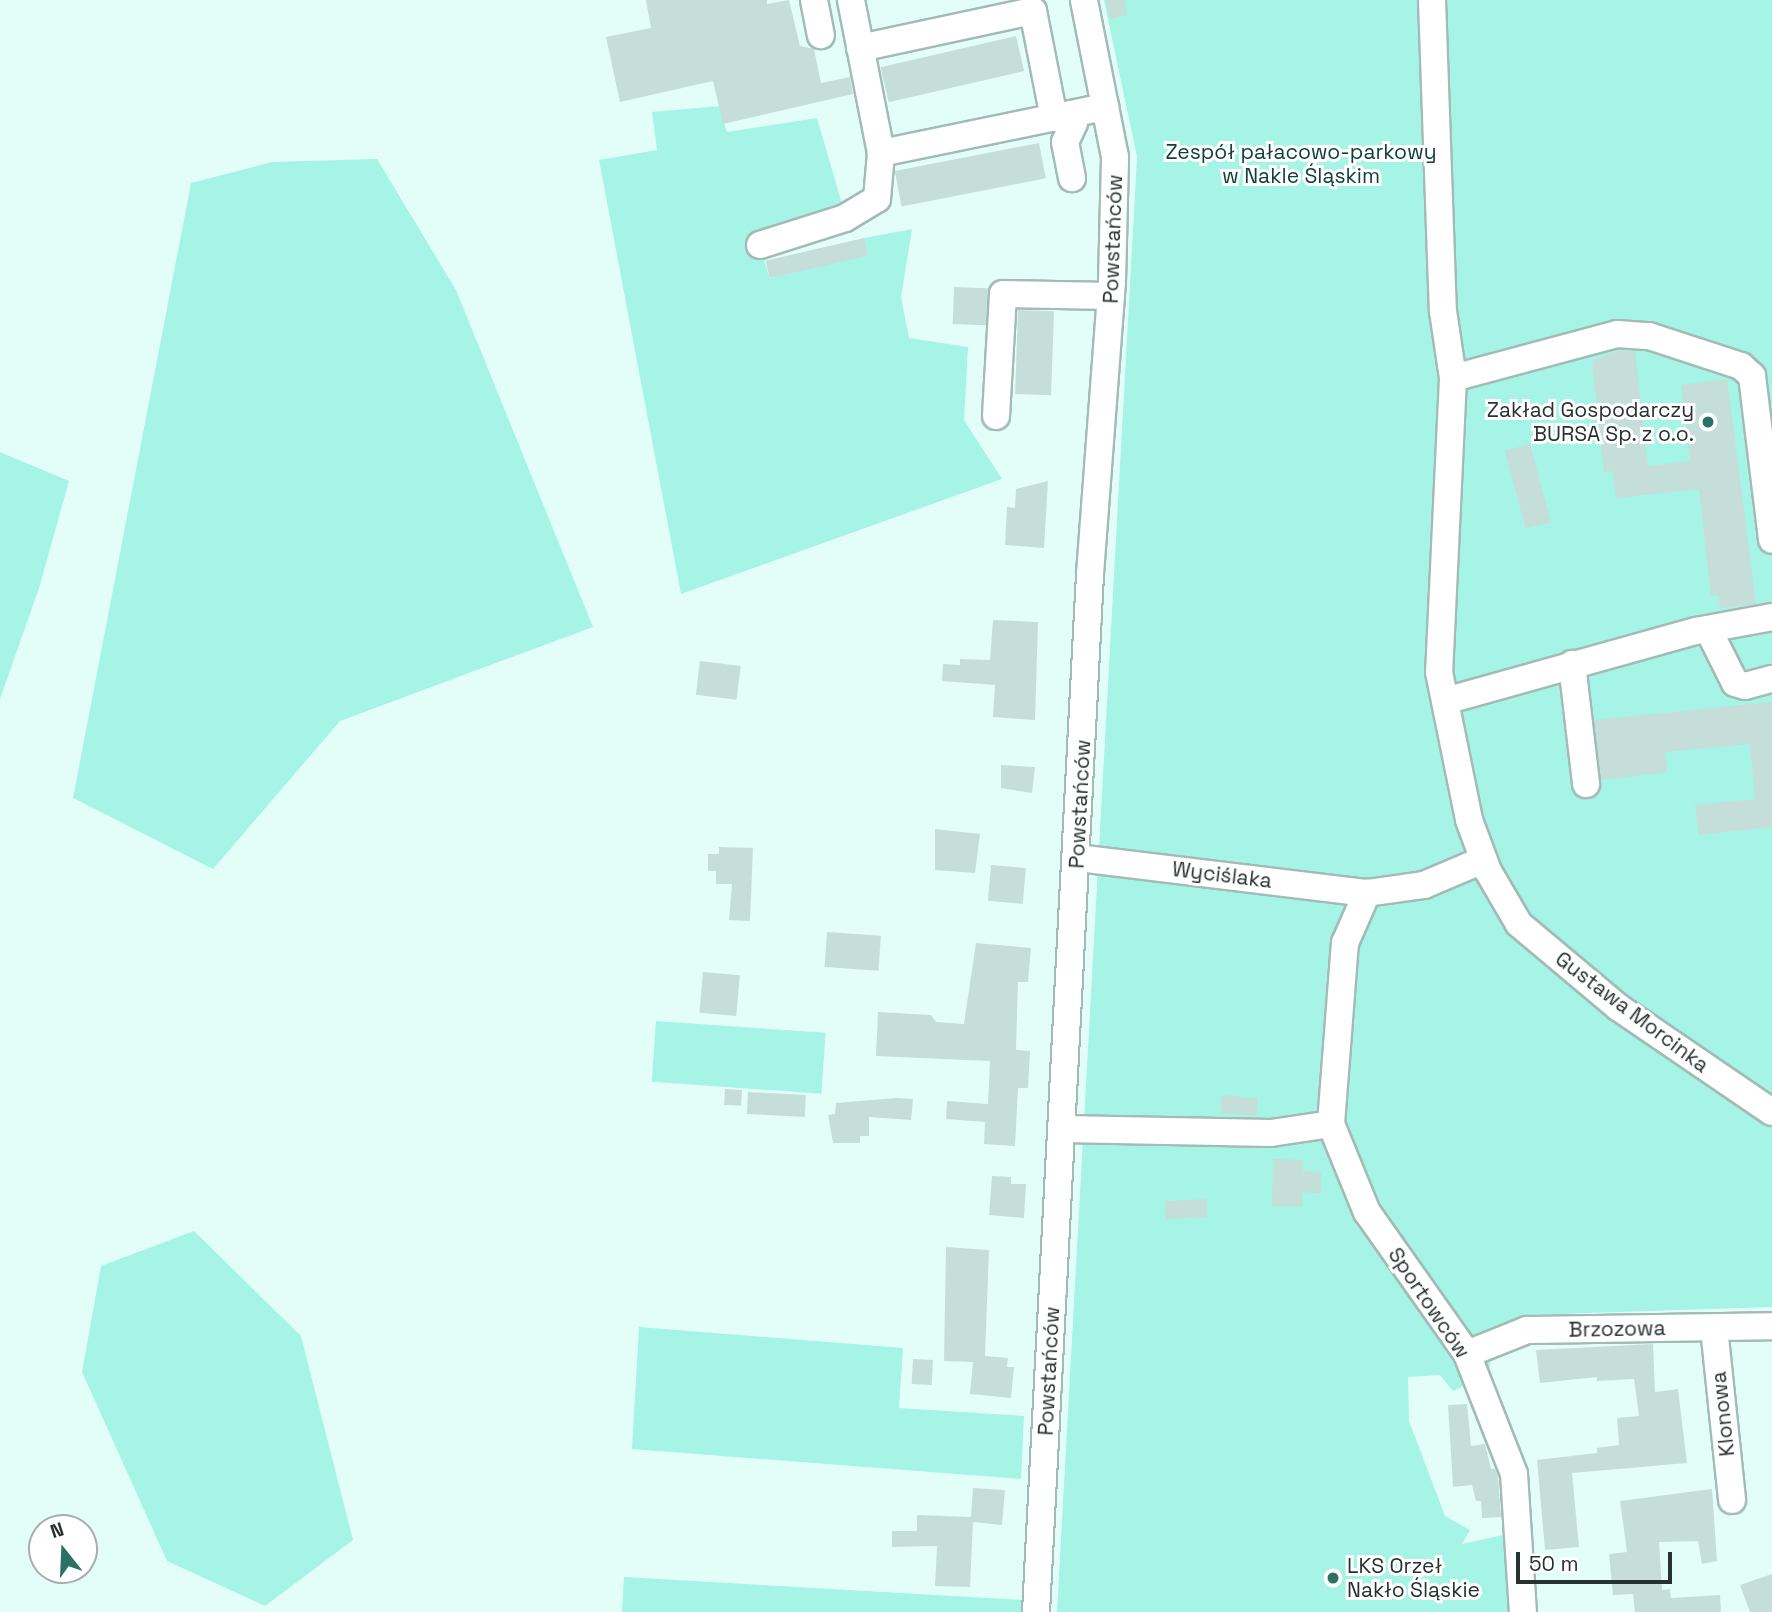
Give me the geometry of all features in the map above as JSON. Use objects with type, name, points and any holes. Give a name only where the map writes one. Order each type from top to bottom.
[{"type":"street","points":[[814,0],[821,35]]},
{"type":"street","points":[[760,245],[845,218],[877,198],[881,153],[851,0]]},
{"type":"street","name":"Powstańców","points":[[1036,1612],[1090,574],[1111,296],[1115,178],[1105,107],[1084,0]]},
{"type":"street","name":"Gustawa Morcinka","points":[[1432,0],[1443,300],[1453,378],[1438,644],[1445,702],[1465,806],[1483,860],[1519,924],[1579,977],[1772,1112]]},
{"type":"street","points":[[860,48],[1032,6],[1063,116],[1073,123],[1065,142],[1072,178]]},
{"type":"street","points":[[881,153],[1105,107]]},
{"type":"street","points":[[996,416],[1003,294],[1111,296]]},
{"type":"street","points":[[1453,378],[1616,334],[1648,336],[1741,366],[1752,376],[1772,540]]},
{"type":"street","points":[[1445,702],[1572,664],[1708,629],[1772,617]]},
{"type":"street","points":[[1708,629],[1735,683],[1745,686],[1772,679]]},
{"type":"street","points":[[1572,664],[1586,783]]},
{"type":"street","name":"Wyciślaka","points":[[1077,858],[1367,893]]},
{"type":"street","points":[[1063,1129],[1271,1133],[1331,1124],[1345,943],[1367,893],[1424,885],[1483,860]]},
{"type":"street","name":"Sportowców","points":[[1331,1124],[1367,1212],[1467,1354],[1514,1474],[1523,1612]]},
{"type":"street","name":"Brzozowa","points":[[1467,1354],[1527,1330],[1772,1326]]},
{"type":"street","name":"Klonowa","points":[[1714,1328],[1732,1500]]},
{"type":"green space","name":"Zespół pałacowo-parkowy w Nakle Śląskim","points":[[1104,0],[1772,0],[1772,1307],[1526,1315],[1493,1332],[1489,1373],[1453,1391],[1440,1375],[1408,1377],[1409,1421],[1445,1516],[1470,1530],[1462,1544],[1503,1535],[1511,1612],[1057,1612],[1137,157]]},
{"type":"green space","points":[[719,106],[727,132],[817,118],[842,204],[821,215],[756,234],[770,279],[864,238],[912,229],[901,297],[909,338],[968,347],[964,420],[1002,479],[681,594],[599,160],[657,150],[652,112]]},
{"type":"green space","points":[[377,159],[456,290],[593,627],[340,721],[213,869],[73,798],[191,183],[272,162]]},
{"type":"green space","points":[[0,452],[69,481],[39,588],[0,699]]},
{"type":"green space","points":[[656,1021],[826,1033],[821,1094],[652,1082]]},
{"type":"green space","points":[[194,1231],[301,1336],[353,1540],[265,1606],[167,1561],[82,1372],[101,1266]]},
{"type":"green space","points":[[639,1327],[903,1348],[899,1408],[1024,1416],[1021,1479],[632,1449]]},
{"type":"green space","points":[[624,1577],[1023,1600],[1022,1612],[622,1612]]},
{"type":"building","points":[[646,0],[767,0],[767,4],[789,0],[800,46],[814,49],[821,83],[850,77],[853,94],[723,124],[713,81],[620,102],[606,37],[651,28]]},
{"type":"building","points":[[1106,0],[1124,0],[1127,15],[1110,19]]},
{"type":"building","points":[[1016,36],[1024,71],[889,102],[881,67]]},
{"type":"building","points":[[1039,143],[1046,178],[902,206],[895,171]]},
{"type":"building","points":[[864,238],[868,256],[770,278],[766,261]]},
{"type":"building","points":[[954,287],[988,288],[987,325],[953,324]]},
{"type":"building","points":[[1018,310],[1054,311],[1051,395],[1015,394]]},
{"type":"building","name":"Zakład Gospodarczy BURSA Sp. z o.o.","points":[[1619,350],[1635,351],[1648,466],[1690,461],[1681,385],[1727,379],[1756,604],[1720,608],[1719,595],[1711,596],[1699,489],[1616,498],[1613,471],[1604,472],[1592,361]]},
{"type":"building","points":[[1530,444],[1551,522],[1526,529],[1505,451]]},
{"type":"building","points":[[1048,481],[1044,548],[1005,545],[1007,507],[1015,508],[1016,489]]},
{"type":"building","points":[[993,620],[1038,622],[1035,720],[993,717],[995,685],[942,681],[943,664],[960,665],[960,659],[990,660]]},
{"type":"building","points":[[700,661],[741,666],[737,700],[696,695]]},
{"type":"building","points":[[1772,702],[1772,827],[1699,835],[1695,805],[1755,799],[1750,744],[1665,752],[1667,772],[1601,780],[1594,720]]},
{"type":"building","points":[[1001,765],[1035,767],[1032,793],[1001,788]]},
{"type":"building","points":[[935,829],[980,834],[975,873],[935,870]]},
{"type":"building","points":[[719,847],[753,848],[750,921],[729,920],[732,884],[716,884],[716,871],[708,871],[708,854],[719,854]]},
{"type":"building","points":[[991,865],[1026,868],[1023,904],[988,901]]},
{"type":"building","points":[[827,932],[881,936],[878,971],[825,967]]},
{"type":"building","points":[[976,943],[1031,948],[1028,982],[1018,982],[1016,1050],[1030,1051],[1028,1088],[1018,1088],[1015,1146],[984,1144],[985,1122],[946,1119],[947,1101],[988,1104],[990,1061],[876,1056],[878,1012],[931,1015],[936,1022],[964,1024]]},
{"type":"building","points":[[703,972],[740,975],[736,1016],[699,1013]]},
{"type":"building","points":[[725,1089],[742,1090],[741,1106],[724,1105]]},
{"type":"building","points":[[748,1092],[806,1095],[805,1117],[747,1114]]},
{"type":"building","points":[[1222,1095],[1258,1098],[1256,1116],[1220,1113]]},
{"type":"building","points":[[913,1099],[911,1120],[869,1117],[869,1136],[860,1136],[860,1143],[833,1143],[828,1115],[835,1114],[836,1103]]},
{"type":"building","points":[[1273,1159],[1303,1160],[1303,1171],[1321,1172],[1321,1193],[1302,1192],[1302,1207],[1272,1206]]},
{"type":"building","points":[[992,1176],[1011,1177],[1011,1184],[1026,1184],[1024,1218],[989,1215]]},
{"type":"building","points":[[1206,1199],[1207,1217],[1166,1219],[1165,1201]]},
{"type":"building","points":[[946,1247],[989,1250],[985,1356],[1008,1358],[1007,1367],[1014,1367],[1011,1398],[970,1394],[973,1362],[944,1361]]},
{"type":"building","points":[[1653,1344],[1655,1392],[1678,1389],[1687,1463],[1572,1473],[1579,1547],[1545,1550],[1537,1460],[1597,1453],[1597,1448],[1619,1445],[1617,1418],[1639,1416],[1634,1379],[1597,1381],[1597,1377],[1540,1383],[1536,1350]]},
{"type":"building","points":[[913,1359],[933,1360],[932,1385],[912,1384]]},
{"type":"building","points":[[1467,1404],[1471,1446],[1485,1444],[1491,1469],[1495,1469],[1498,1477],[1501,1517],[1482,1518],[1481,1501],[1476,1501],[1472,1485],[1453,1487],[1448,1405]]},
{"type":"building","points":[[973,1488],[1005,1490],[1002,1525],[973,1522],[970,1587],[935,1586],[937,1546],[892,1547],[892,1531],[917,1531],[917,1515],[971,1517]]},
{"type":"building","points":[[1712,1489],[1717,1561],[1702,1564],[1698,1541],[1659,1542],[1662,1590],[1670,1589],[1671,1598],[1720,1595],[1721,1612],[1635,1612],[1633,1594],[1613,1595],[1609,1554],[1627,1552],[1620,1501]]},
{"type":"building","points":[[1772,1574],[1772,1612],[1750,1612],[1740,1585]]},
{"type":"place","name":"Zakład Gospodarczy BURSA Sp. z o.o.","points":[[1708,422]]},
{"type":"place","name":"LKS Orzeł Nakło Śląskie","points":[[1333,1578]]}]
